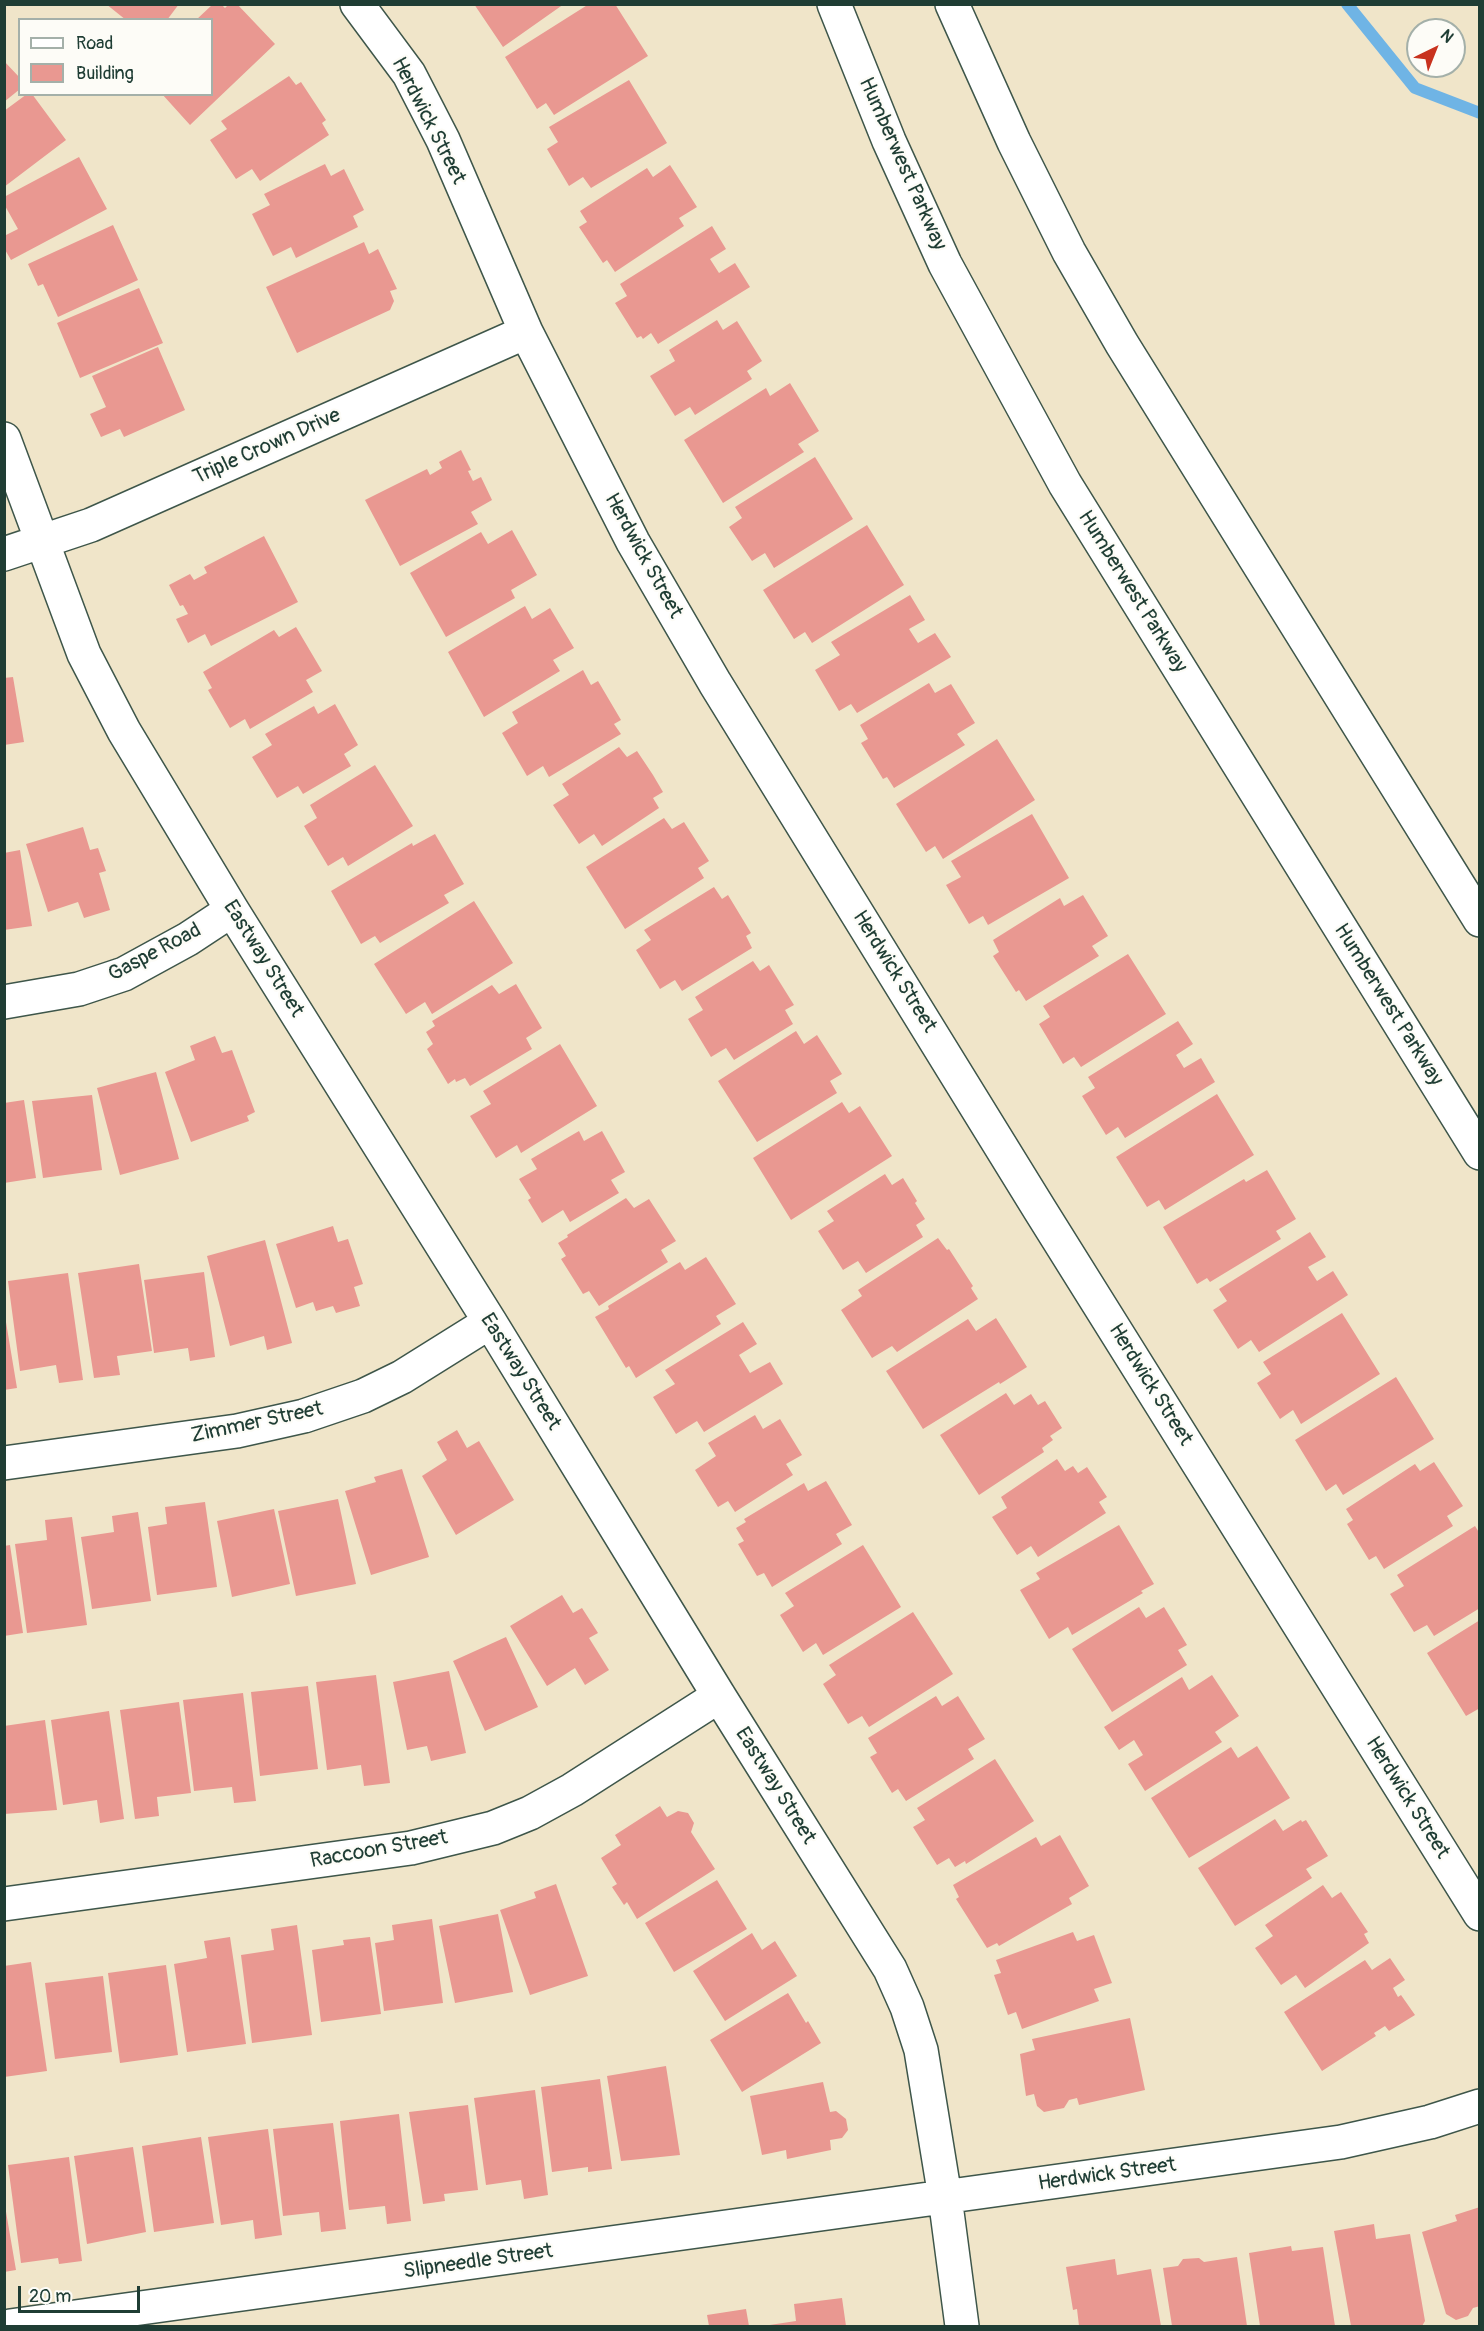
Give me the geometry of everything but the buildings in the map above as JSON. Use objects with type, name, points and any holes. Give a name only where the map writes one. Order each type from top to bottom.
[{"type":"street","name":"Herdwick Street","points":[[357,4],[409,75],[443,140],[526,332],[633,543],[715,683],[1479,1914]]},
{"type":"street","name":"Humberwest Parkway","points":[[834,4],[898,162],[945,264],[1015,395],[1065,484],[1479,1153]]},
{"type":"street","points":[[952,4],[1014,142],[1069,252],[1128,354],[1479,920]]},
{"type":"street","name":"Triple Crown Drive","points":[[4,554],[91,525],[526,332]]},
{"type":"street","name":"Eastway Street","points":[[4,439],[84,654],[124,731],[232,910],[890,1969],[907,2007],[921,2050],[945,2197],[962,2326]]},
{"type":"street","name":"Gaspe Road","points":[[4,1002],[79,989],[124,974],[188,939],[232,910]]},
{"type":"street","points":[[1415,1050],[1479,1128]]},
{"type":"street","name":"Zimmer Street","points":[[4,1463],[237,1431],[304,1416],[363,1396],[402,1377],[490,1322]]},
{"type":"street","name":"Raccoon Street","points":[[4,1904],[411,1848],[494,1828],[530,1813],[572,1790],[719,1696]]},
{"type":"street","name":"Herdwick Street","points":[[945,2197],[1341,2142],[1431,2122],[1479,2106]]},
{"type":"street","name":"Slipneedle Street","points":[[10,2326],[945,2197]]},
{"type":"waterway","points":[[1347,4],[1415,88],[1480,113]]}]
